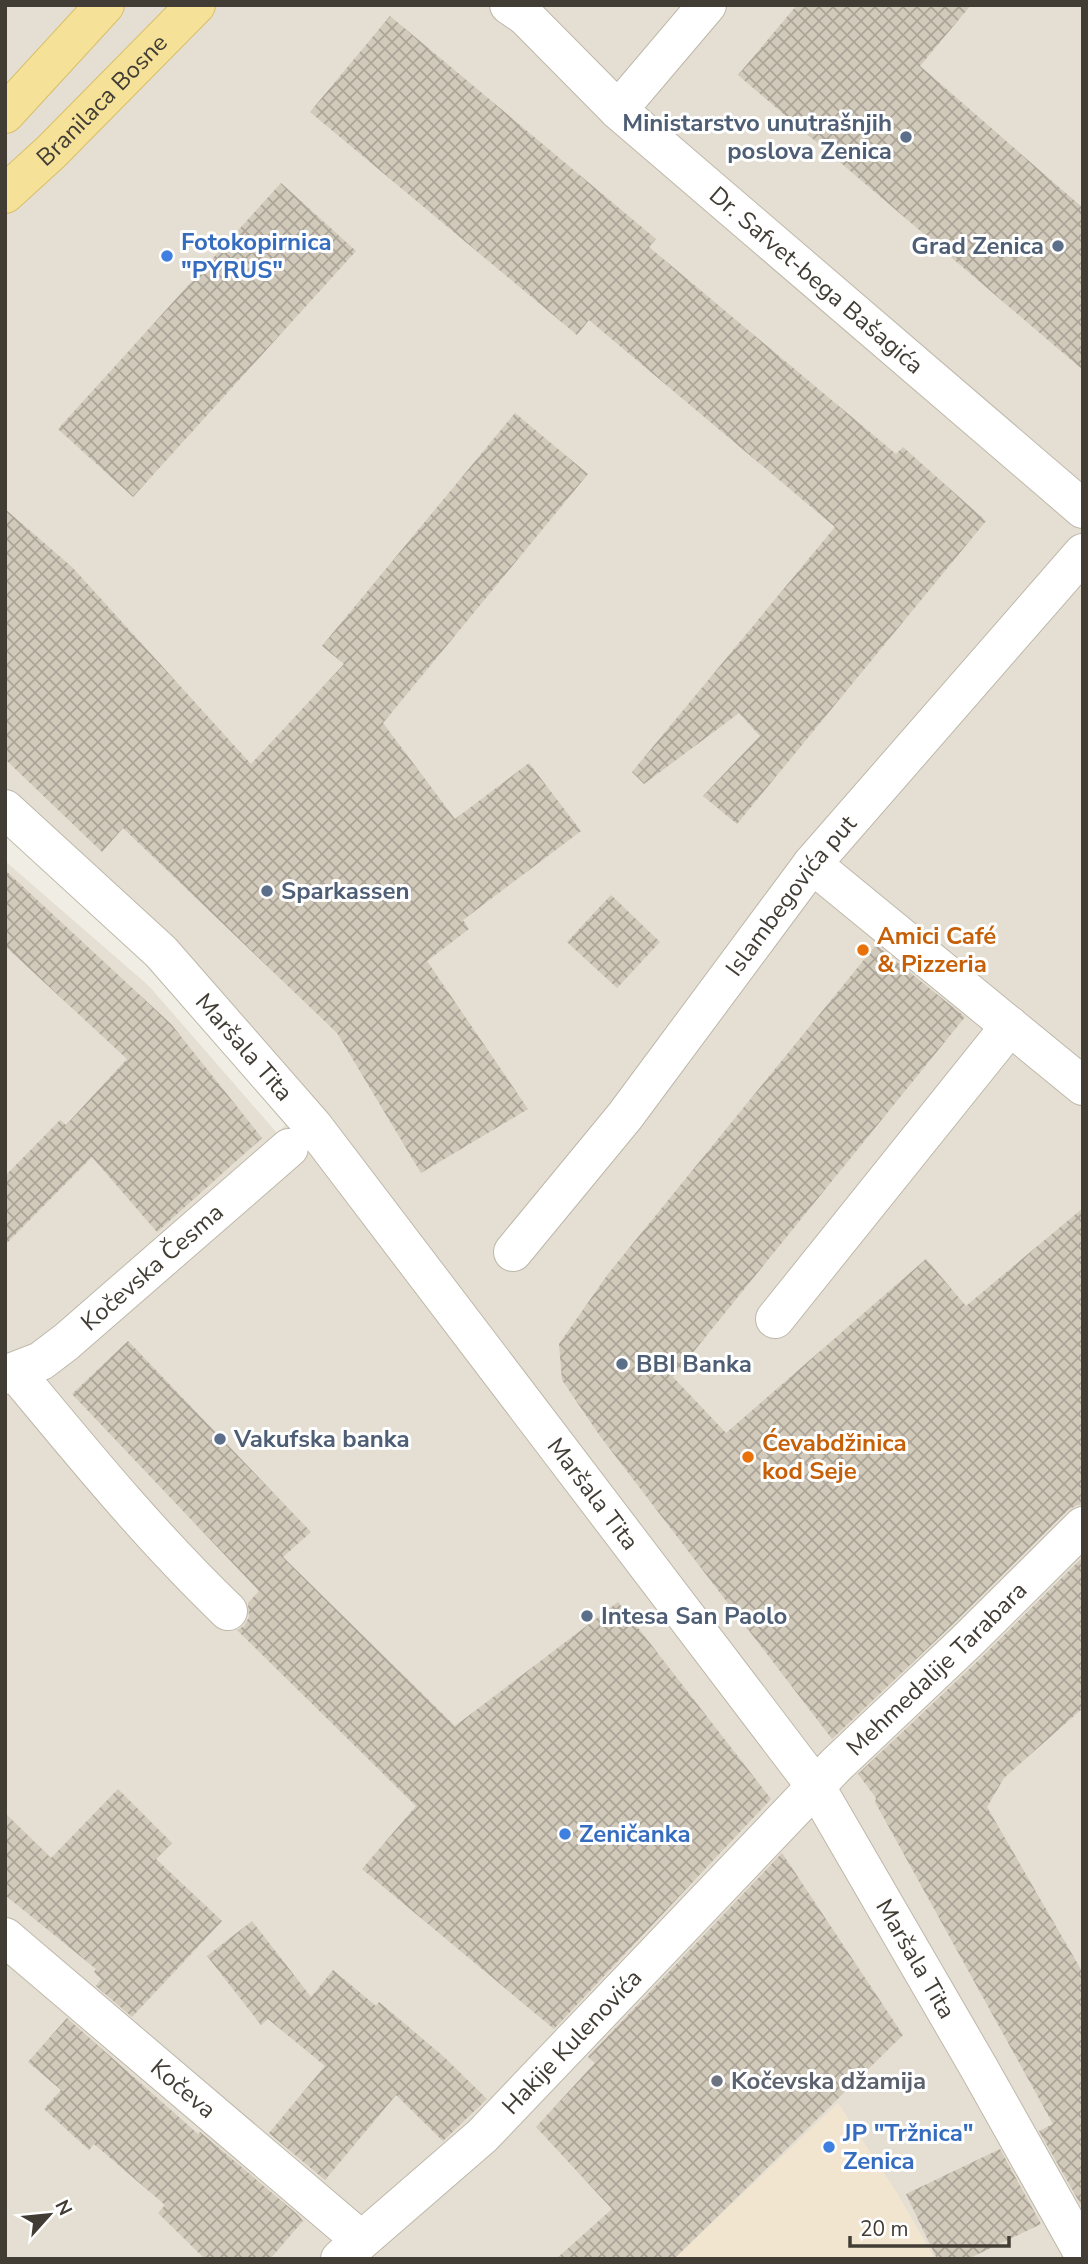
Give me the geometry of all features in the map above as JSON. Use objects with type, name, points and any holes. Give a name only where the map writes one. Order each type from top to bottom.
[{"type":"main road","points":[[5,114],[105,5]]},
{"type":"main road","name":"Branilaca Bosne","points":[[5,194],[51,152],[196,5]]},
{"type":"street","points":[[618,110],[707,5]]},
{"type":"street","name":"Dr. Safvet-bega Bašagića","points":[[518,9],[618,110],[1083,509]]},
{"type":"street","name":"Islambegovića put","points":[[513,1252],[625,1116],[813,864],[1083,554]]},
{"type":"street","name":"Maršala Tita","points":[[5,809],[161,952],[314,1127],[804,1799],[979,2068],[1083,2253]]},
{"type":"street","points":[[813,864],[1083,1086]]},
{"type":"street","points":[[775,1319],[1010,1026]]},
{"type":"street","name":"Kočevska Česma","points":[[10,1374],[41,1361],[66,1342],[289,1148]]},
{"type":"street","points":[[10,1374],[122,1501],[228,1611]]},
{"type":"street","name":"Mehmedalije Tarabara","points":[[804,1799],[1083,1526]]},
{"type":"street","name":"Hakije Kulenovića","points":[[351,2250],[482,2136],[804,1799]]},
{"type":"street","name":"Kočeva","points":[[5,1937],[351,2250]]},
{"type":"shaded area","points":[[5,5],[1083,5],[1083,2259],[355,2259],[340,2240],[319,2259],[5,2259],[5,861],[149,986],[277,1133],[291,1120],[5,809]]},
{"type":"shaded area","name":"JP \"Tržnica\" Zenica","points":[[838,2103],[896,2191],[935,2259],[674,2259]]},
{"type":"building","name":"Ministarstvo unutrašnjih poslova Zenica","points":[[797,5],[971,5],[920,66],[1083,208],[1083,370],[738,75]]},
{"type":"building","points":[[390,16],[656,239],[649,247],[896,454],[903,447],[986,521],[737,824],[703,796],[760,736],[739,713],[644,784],[632,772],[835,527],[589,320],[577,335],[310,112]]},
{"type":"building","points":[[281,183],[356,251],[133,497],[58,429]]},
{"type":"building","points":[[515,413],[588,474],[383,723],[455,819],[529,763],[581,831],[463,920],[469,929],[427,961],[528,1109],[421,1173],[337,1033],[123,828],[102,852],[5,759],[5,509],[72,567],[251,764],[344,664],[322,646]]},
{"type":"building","points":[[5,870],[171,1024],[262,1138],[157,1232],[92,1157],[5,1245],[5,1176],[60,1120],[66,1125],[127,1059],[5,946]]},
{"type":"building","points":[[611,895],[660,942],[617,988],[567,942]]},
{"type":"building","points":[[876,945],[965,1017],[673,1377],[726,1433],[926,1259],[966,1306],[1083,1208],[1083,1505],[1068,1510],[832,1739],[600,1436],[562,1380],[559,1344],[608,1274]]},
{"type":"building","name":"Zeničanka","points":[[128,1341],[311,1532],[283,1557],[455,1726],[618,1602],[771,1799],[554,2029],[362,1869],[416,1806],[237,1630],[244,1626],[249,1617],[248,1603],[259,1591],[72,1394]]},
{"type":"building","points":[[1083,1557],[1083,1708],[1004,1778],[987,1807],[1083,1973],[1081,2205],[1039,2131],[1053,2124],[875,1802],[876,1798],[858,1774]]},
{"type":"building","points":[[118,1789],[172,1843],[156,1859],[222,1921],[132,2017],[96,1986],[101,1979],[94,1972],[96,1969],[5,1895],[5,1813],[51,1858]]},
{"type":"building","name":"Kočevska džamija","points":[[782,1853],[903,2035],[674,2259],[556,2259],[612,2209],[536,2127],[595,2063],[588,2057]]},
{"type":"building","points":[[252,1921],[311,1997],[333,1970],[376,2006],[379,2002],[443,2056],[487,2099],[443,2141],[396,2095],[325,2180],[269,2133],[325,2066],[268,2019],[261,2025],[207,1956]]},
{"type":"building","points":[[67,2018],[198,2134],[200,2132],[303,2221],[270,2259],[205,2259],[158,2213],[165,2205],[94,2144],[89,2150],[44,2109],[61,2090],[28,2062]]},
{"type":"building","points":[[1000,2149],[1041,2224],[968,2259],[937,2259],[906,2194]]},
{"type":"place","name":"Ministarstvo unutrašnjih poslova Zenica","points":[[906,137]]},
{"type":"place","name":"Grad Zenica","points":[[1058,246]]},
{"type":"place","name":"Fotokopirnica \"PYRUS\"","points":[[167,256]]},
{"type":"place","name":"Sparkassen","points":[[267,891]]},
{"type":"place","name":"Amici Café & Pizzeria","points":[[863,950]]},
{"type":"place","name":"BBI Banka","points":[[622,1364]]},
{"type":"place","name":"Vakufska banka","points":[[220,1439]]},
{"type":"place","name":"Ćevabdžinica kod Seje","points":[[748,1457]]},
{"type":"place","name":"Intesa San Paolo","points":[[587,1616]]},
{"type":"place","name":"Zeničanka","points":[[565,1834]]},
{"type":"place","name":"Kočevska džamija","points":[[717,2081]]},
{"type":"place","name":"JP \"Tržnica\" Zenica","points":[[829,2147]]}]
